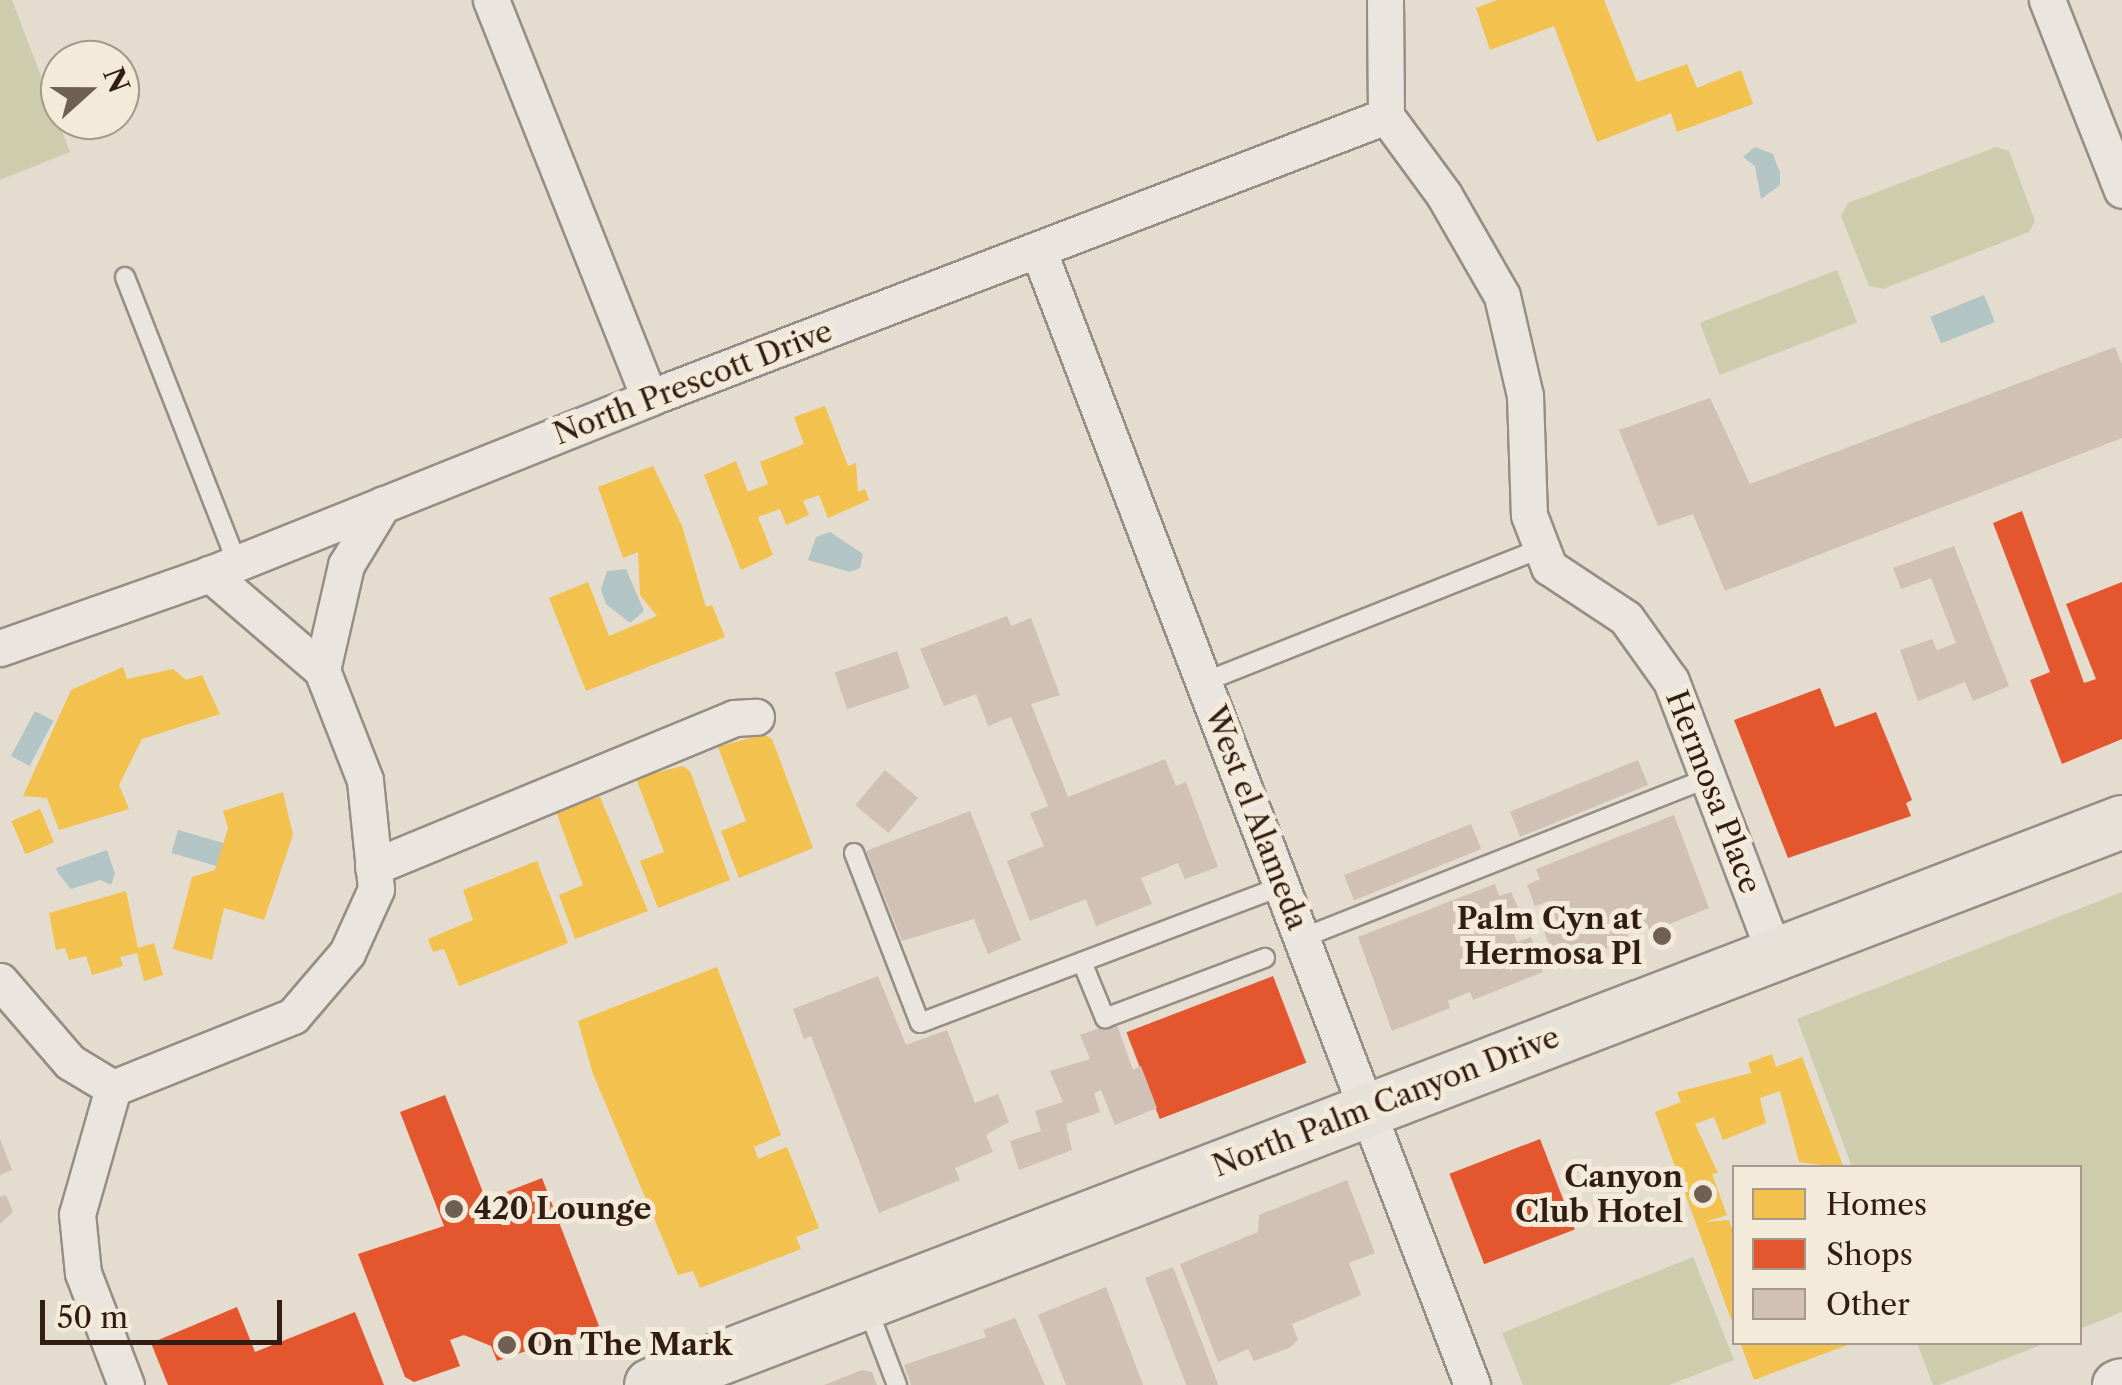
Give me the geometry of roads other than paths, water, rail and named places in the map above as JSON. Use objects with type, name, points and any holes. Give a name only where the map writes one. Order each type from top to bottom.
[{"type":"main road","name":"North Palm Canyon Drive","points":[[659,1384],[1368,1108],[2122,822]]},
{"type":"street","points":[[491,0],[649,398]]},
{"type":"street","points":[[1385,0],[1386,116]]},
{"type":"street","points":[[2047,0],[2122,190]]},
{"type":"street","name":"North Prescott Drive","points":[[0,648],[224,568],[649,398],[1386,116]]},
{"type":"street","name":"Hermosa Place","points":[[1386,116],[1444,195],[1502,296],[1525,396],[1529,515],[1549,567],[1626,618],[1672,681],[1776,956]]},
{"type":"street","name":"West el Alameda","points":[[1038,252],[1472,1385]]},
{"type":"street","points":[[322,670],[346,565],[384,504]]},
{"type":"street","points":[[113,1088],[293,1016],[347,952],[376,889],[365,780],[322,670],[224,568]]},
{"type":"street","points":[[374,867],[734,718],[756,718]]},
{"type":"street","points":[[0,982],[70,1062],[113,1088]]},
{"type":"street","points":[[113,1088],[77,1214],[83,1273],[126,1385]]},
{"type":"lane","points":[[125,277],[224,568]]},
{"type":"lane","points":[[1204,682],[1542,548]]},
{"type":"lane","points":[[1302,938],[1708,778]]},
{"type":"lane","points":[[854,853],[920,1023],[1282,886]]},
{"type":"lane","points":[[1082,962],[1105,1018],[1265,958]]},
{"type":"lane","points":[[865,1302],[897,1385]]},
{"type":"place","name":"Palm Cyn at Hermosa Pl","points":[[1662,936]]},
{"type":"place","name":"Canyon Club Hotel","points":[[1703,1194]]},
{"type":"place","name":"420 Lounge","points":[[454,1209]]},
{"type":"place","name":"On The Mark","points":[[507,1345]]}]
